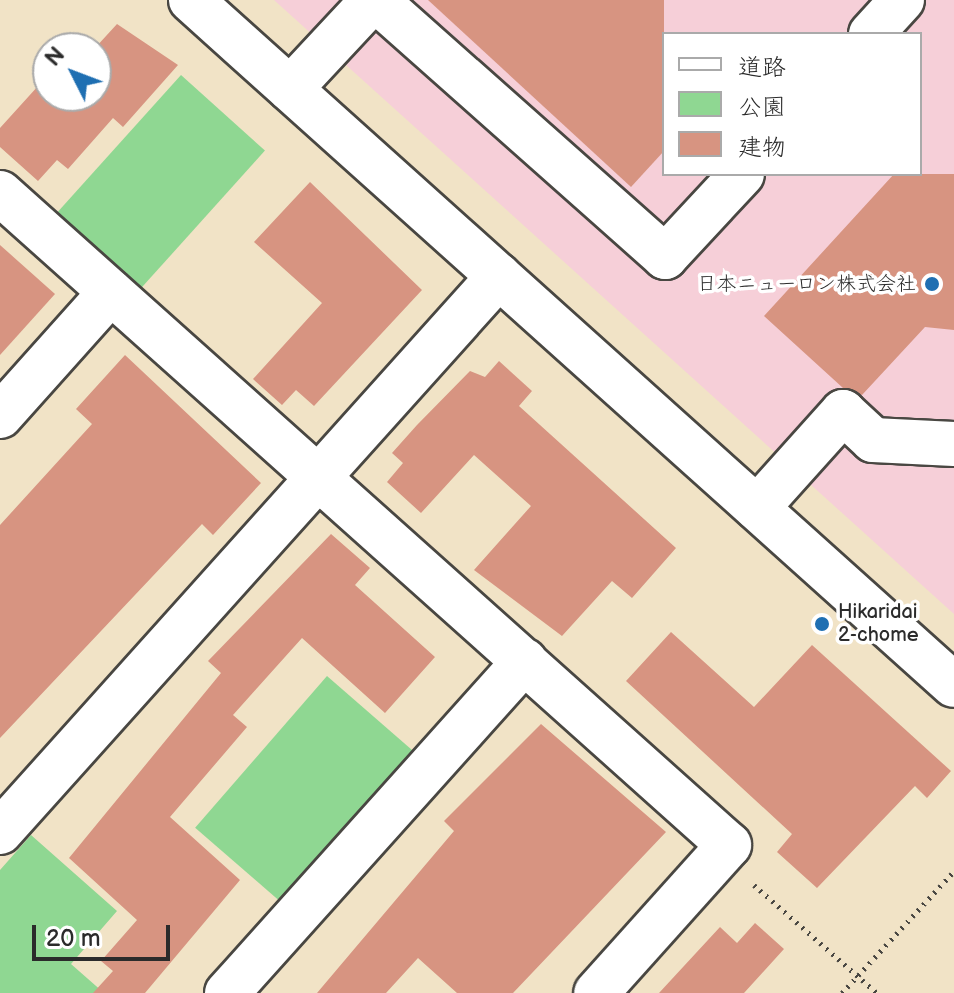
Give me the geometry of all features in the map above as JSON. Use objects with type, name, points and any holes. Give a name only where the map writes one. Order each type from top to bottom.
[{"type":"street","points":[[191,0],[954,685]]},
{"type":"street","points":[[290,89],[375,0],[665,257],[740,176]]},
{"type":"street","points":[[873,32],[902,0]]},
{"type":"street","points":[[0,193],[729,845],[596,993]]},
{"type":"street","points":[[0,832],[499,276]]},
{"type":"street","points":[[0,416],[111,292]]},
{"type":"street","points":[[757,508],[843,412],[873,440],[954,444]]},
{"type":"street","points":[[227,993],[525,661]]},
{"type":"path","points":[[720,855],[877,993]]},
{"type":"path","points":[[842,993],[954,871]]},
{"type":"shaded area","points":[[274,0],[954,0],[954,614]]},
{"type":"green space","points":[[181,75],[265,151],[141,288],[57,212]]},
{"type":"green space","points":[[327,676],[416,753],[284,905],[195,828]]},
{"type":"green space","points":[[31,835],[117,911],[71,964],[104,993],[0,993],[0,870]]},
{"type":"building","points":[[428,0],[664,0],[662,153],[631,187]]},
{"type":"building","points":[[117,24],[178,65],[123,127],[113,118],[68,169],[57,160],[38,181],[0,147],[0,128],[32,93],[32,112],[112,112],[110,32]]},
{"type":"building","points":[[954,174],[954,330],[925,327],[862,395],[843,388],[764,316],[892,176]]},
{"type":"building","points":[[310,182],[422,290],[314,406],[296,390],[282,405],[253,379],[322,303],[254,242]]},
{"type":"building","points":[[0,245],[55,294],[0,355]]},
{"type":"building","points":[[125,355],[261,483],[213,535],[202,524],[0,738],[0,525],[92,424],[76,409]]},
{"type":"building","points":[[499,361],[532,391],[519,406],[676,548],[632,598],[612,581],[562,636],[474,570],[531,506],[474,455],[421,513],[387,482],[403,463],[392,453],[417,425],[470,371],[485,377]]},
{"type":"building","points":[[331,534],[370,568],[355,585],[435,657],[385,713],[302,638],[233,715],[247,727],[170,817],[240,880],[145,993],[93,993],[113,971],[101,961],[137,920],[69,858],[221,673],[208,661]]},
{"type":"building","points":[[671,632],[754,707],[812,645],[951,771],[927,798],[915,786],[817,888],[777,852],[792,834],[626,681]]},
{"type":"building","points":[[541,724],[666,832],[513,993],[457,993],[418,958],[386,993],[317,993],[454,831],[444,821]]},
{"type":"building","points":[[755,923],[784,949],[744,993],[659,993],[720,927],[737,943]]},
{"type":"place","name":"日本ニューロン株式会社","points":[[932,284]]},
{"type":"place","name":"Hikaridai 2-chome","points":[[822,624]]}]
